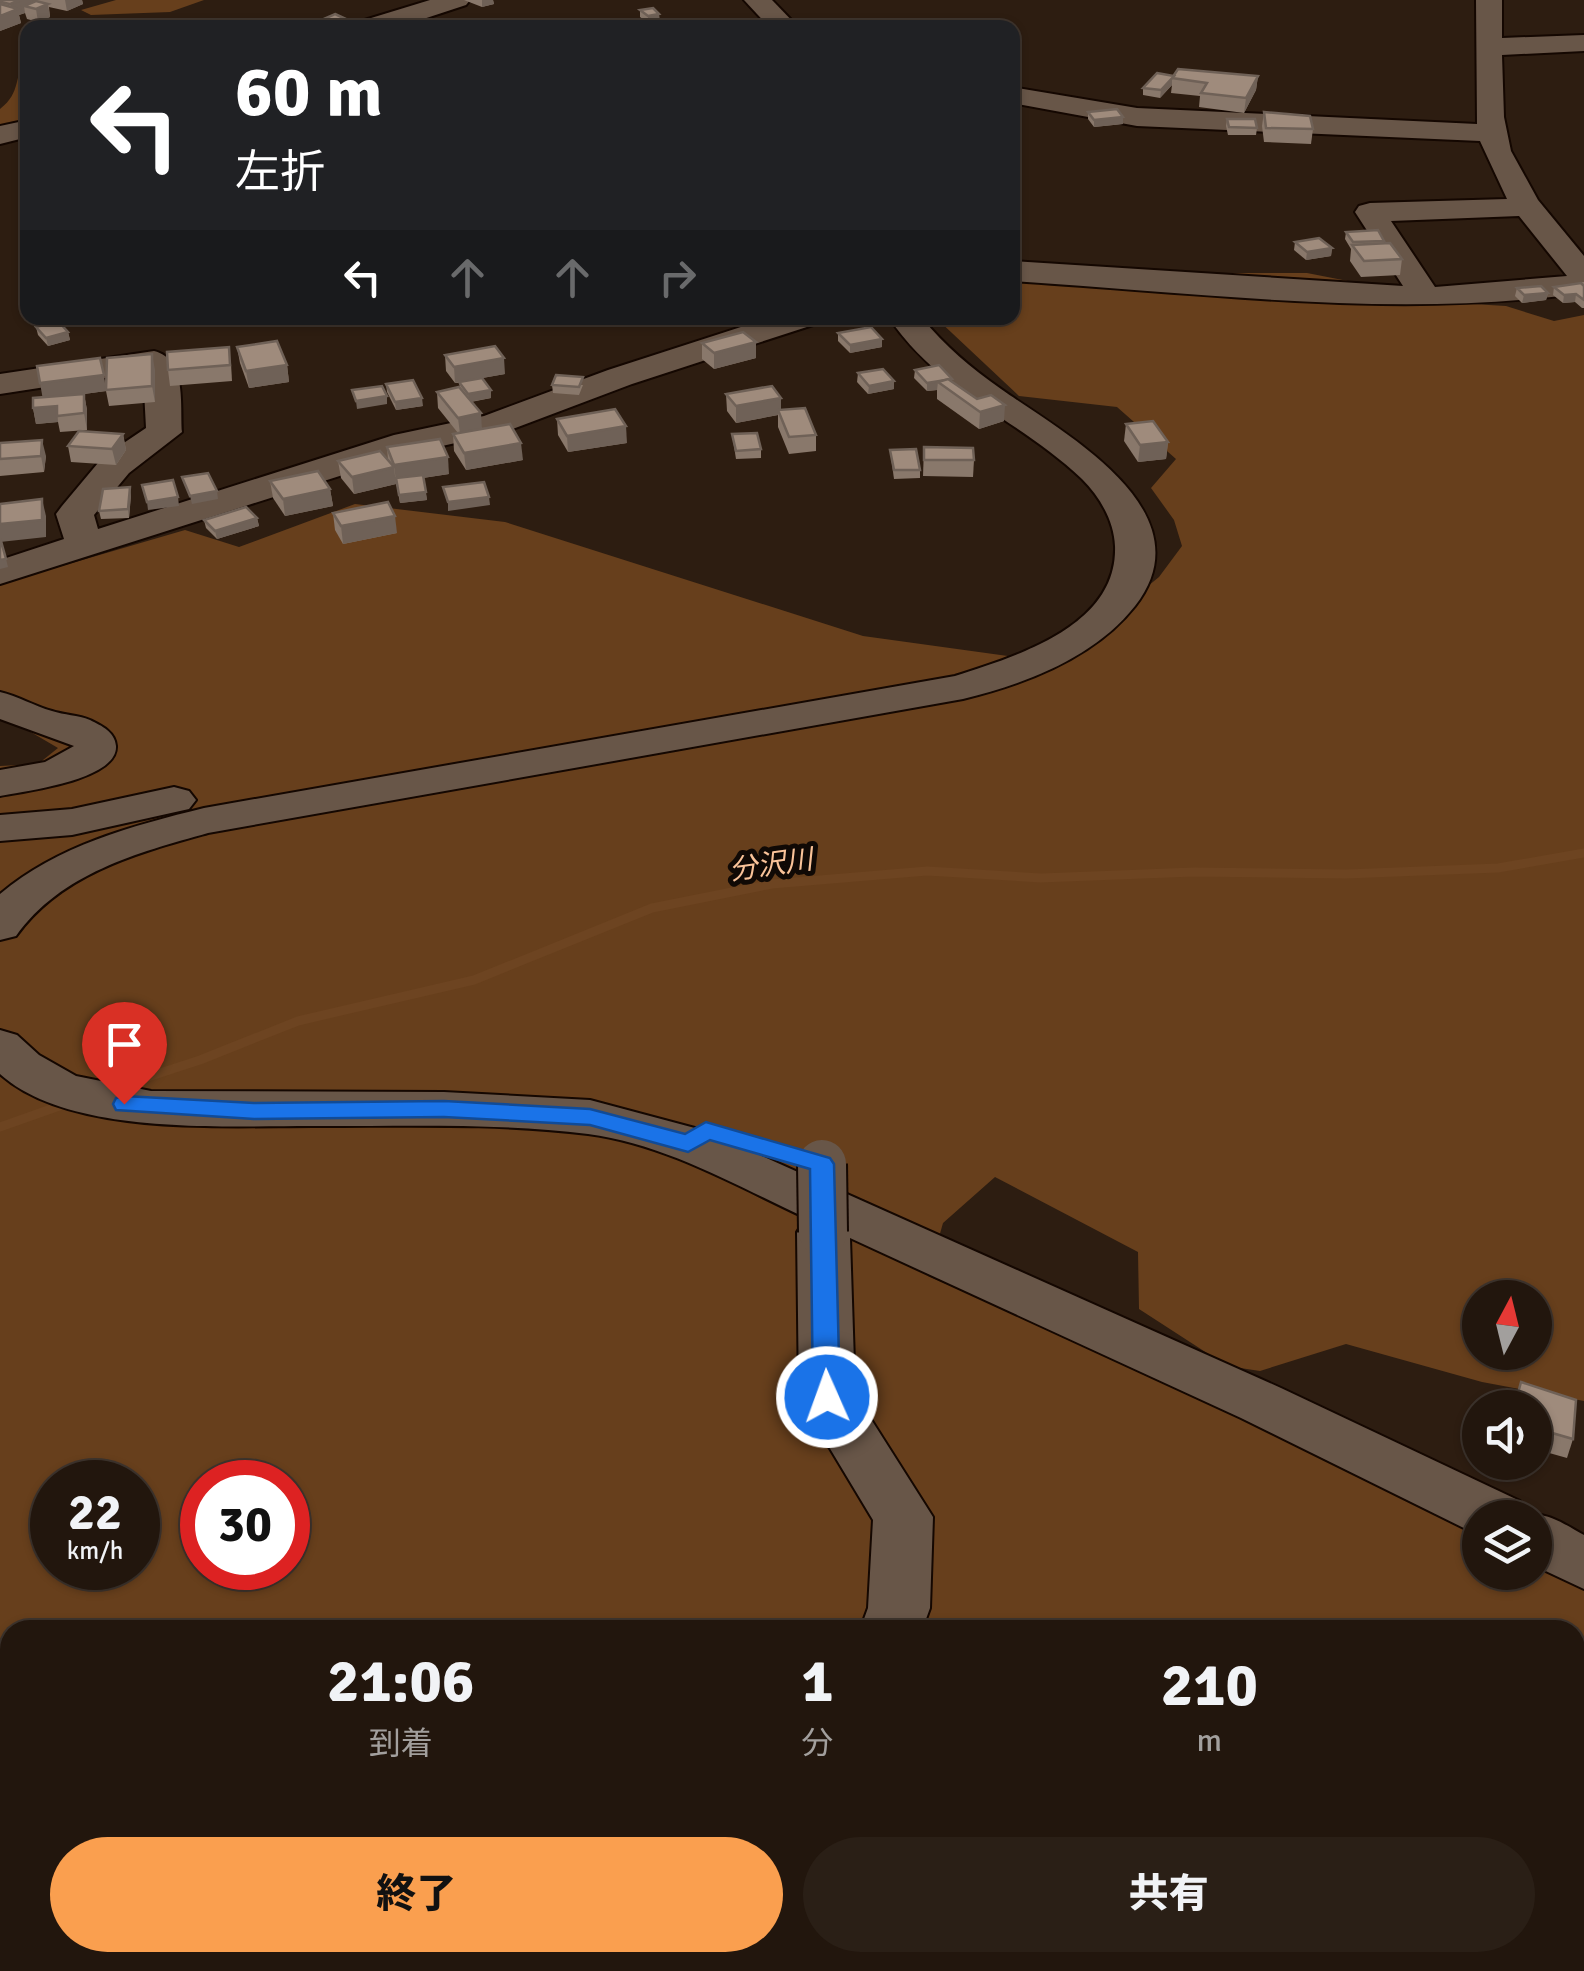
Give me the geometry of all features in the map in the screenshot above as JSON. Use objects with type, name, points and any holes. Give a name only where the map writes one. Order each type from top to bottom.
[{"type":"street","points":[[393,20],[457,0]]},
{"type":"street","points":[[757,0],[778,20]]},
{"type":"street","points":[[1488,0],[1492,133],[1505,171],[1584,275]]},
{"type":"street","points":[[1491,46],[1584,43]]},
{"type":"street","points":[[1020,96],[1137,117],[1492,133]]},
{"type":"street","points":[[1426,297],[1370,212],[1531,208]]},
{"type":"street","points":[[1020,272],[1426,297],[1512,294],[1584,283]]},
{"type":"street","points":[[0,572],[407,444],[493,425],[620,377],[780,325]]},
{"type":"street","points":[[0,926],[32,891],[66,870],[128,842],[204,820],[963,687],[1028,665],[1086,634],[1121,599],[1132,577],[1136,547],[1129,517],[1092,468],[969,382],[909,325]]},
{"type":"street","points":[[0,384],[154,361],[160,368],[164,432],[116,466],[75,514],[85,546]]},
{"type":"street","points":[[0,704],[41,722],[74,728],[95,740],[95,754],[56,773],[0,783]]},
{"type":"street","points":[[0,828],[72,822],[224,789],[297,785],[350,792]]},
{"type":"street","points":[[0,1046],[22,1068],[62,1090],[151,1108],[444,1109],[590,1117],[688,1144],[1244,1396],[1462,1500]]},
{"type":"street","points":[[688,1144],[706,1130],[822,1164],[827,1397],[903,1517],[899,1608],[895,1620]]},
{"type":"street","points":[[1552,1546],[1584,1564]]},
{"type":"shaded area","points":[[116,0],[204,0],[170,12],[91,15],[81,10]]},
{"type":"shaded area","points":[[20,71],[20,123],[0,129],[0,109],[15,90]]},
{"type":"shaded area","points":[[1020,266],[1116,273],[1307,273],[1353,282],[1388,299],[1506,306],[1554,321],[1584,315],[1584,1401],[1552,1395],[1552,1390],[1525,1390],[1482,1382],[1346,1344],[1260,1371],[1227,1366],[1139,1309],[1138,1252],[995,1177],[943,1223],[928,1276],[1254,1419],[1446,1518],[1462,1522],[1462,1590],[1552,1590],[1552,1543],[1584,1551],[1584,1620],[0,1620],[0,766],[38,764],[58,748],[0,714],[0,584],[185,530],[239,547],[355,504],[505,522],[863,636],[1015,657],[1060,658],[1159,577],[1182,546],[1174,520],[1151,488],[1176,459],[1117,407],[1019,396],[943,325],[1020,325]]},
{"type":"building","points":[[36,1],[48,4],[36,9],[24,6]]},
{"type":"building","points":[[0,4],[18,9],[0,16]]},
{"type":"building","points":[[653,8],[659,14],[648,16],[640,10]]},
{"type":"building","points":[[335,14],[348,20],[321,20]]},
{"type":"building","points":[[1178,69],[1258,76],[1246,98],[1201,93],[1207,83],[1172,78]]},
{"type":"building","points":[[1157,73],[1174,76],[1161,90],[1143,88]]},
{"type":"building","points":[[1117,109],[1123,117],[1094,120],[1088,112]]},
{"type":"building","points":[[1264,112],[1310,116],[1313,129],[1266,128]]},
{"type":"building","points":[[1227,119],[1255,119],[1257,128],[1229,127]]},
{"type":"building","points":[[1378,230],[1384,241],[1353,242],[1346,232]]},
{"type":"building","points":[[1319,238],[1332,248],[1307,252],[1295,242]]},
{"type":"building","points":[[1390,243],[1402,259],[1364,261],[1352,245]]},
{"type":"building","points":[[1581,283],[1584,300],[1576,294],[1564,295],[1554,287]]},
{"type":"building","points":[[1541,286],[1548,293],[1524,295],[1517,288]]},
{"type":"building","points":[[62,325],[68,332],[46,338],[36,327]]},
{"type":"building","points":[[871,327],[882,339],[850,345],[838,333]]},
{"type":"building","points":[[743,332],[756,342],[714,353],[702,343]]},
{"type":"building","points":[[277,341],[287,365],[246,371],[237,347]]},
{"type":"building","points":[[495,346],[504,358],[454,367],[445,355]]},
{"type":"building","points":[[229,347],[230,365],[168,370],[167,352]]},
{"type":"building","points":[[152,354],[152,386],[106,390],[107,358]]},
{"type":"building","points":[[100,358],[104,375],[40,383],[37,366]]},
{"type":"building","points":[[939,365],[952,379],[927,383],[915,370]]},
{"type":"building","points":[[883,369],[894,381],[869,386],[858,373]]},
{"type":"building","points":[[556,375],[583,377],[579,387],[552,385]]},
{"type":"building","points":[[482,378],[491,390],[468,394],[459,382]]},
{"type":"building","points":[[948,379],[977,399],[991,395],[1005,405],[980,412],[938,382]]},
{"type":"building","points":[[413,380],[422,398],[395,402],[386,384]]},
{"type":"building","points":[[382,386],[387,396],[356,401],[352,390]]},
{"type":"building","points":[[772,386],[781,398],[736,406],[726,394]]},
{"type":"building","points":[[459,387],[481,413],[458,418],[437,392]]},
{"type":"building","points":[[84,394],[84,413],[57,416],[57,406],[33,408],[33,398]]},
{"type":"building","points":[[805,408],[816,435],[789,437],[778,410]]},
{"type":"building","points":[[615,409],[626,426],[567,436],[557,419]]},
{"type":"building","points":[[1153,421],[1168,442],[1140,445],[1126,424]]},
{"type":"building","points":[[510,424],[521,443],[464,453],[453,434]]},
{"type":"building","points":[[79,431],[123,434],[112,449],[68,446]]},
{"type":"building","points":[[757,433],[761,449],[736,451],[732,434]]},
{"type":"building","points":[[440,439],[448,457],[394,465],[387,447]]},
{"type":"building","points":[[42,440],[41,456],[0,459],[0,443]]},
{"type":"building","points":[[924,447],[973,448],[974,460],[924,460]]},
{"type":"building","points":[[916,449],[920,470],[894,470],[890,450]]},
{"type":"building","points":[[380,451],[394,467],[352,477],[338,461]]},
{"type":"building","points":[[318,471],[330,489],[283,499],[270,481]]},
{"type":"building","points":[[208,473],[217,491],[190,496],[182,477]]},
{"type":"building","points":[[423,475],[426,492],[399,495],[396,478]]},
{"type":"building","points":[[173,480],[178,497],[147,502],[142,485]]},
{"type":"building","points":[[484,482],[489,497],[448,502],[443,487]]},
{"type":"building","points":[[130,487],[128,509],[99,511],[103,489]]},
{"type":"building","points":[[42,499],[42,520],[0,524],[0,504]]},
{"type":"building","points":[[388,502],[395,516],[341,526],[333,513]]},
{"type":"building","points":[[246,507],[257,518],[215,531],[204,520]]},
{"type":"building","points":[[0,542],[6,559],[0,560]]},
{"type":"building","points":[[1521,1382],[1545,1390],[1519,1390]]},
{"type":"building","points":[[1552,1392],[1576,1400],[1573,1439],[1552,1433]]},
{"type":"waterway","name":"分沢川","points":[[111,1089],[200,1060],[298,1021],[474,980],[652,908],[772,884],[927,871],[1041,878],[1194,872],[1346,874],[1498,868],[1584,853]]},
{"type":"waterway","name":"分沢川","points":[[0,1127],[68,1103]]},
{"type":"route","points":[[124,1104],[254,1111],[444,1109],[590,1117],[688,1144],[706,1130],[822,1164],[827,1397]]}]
